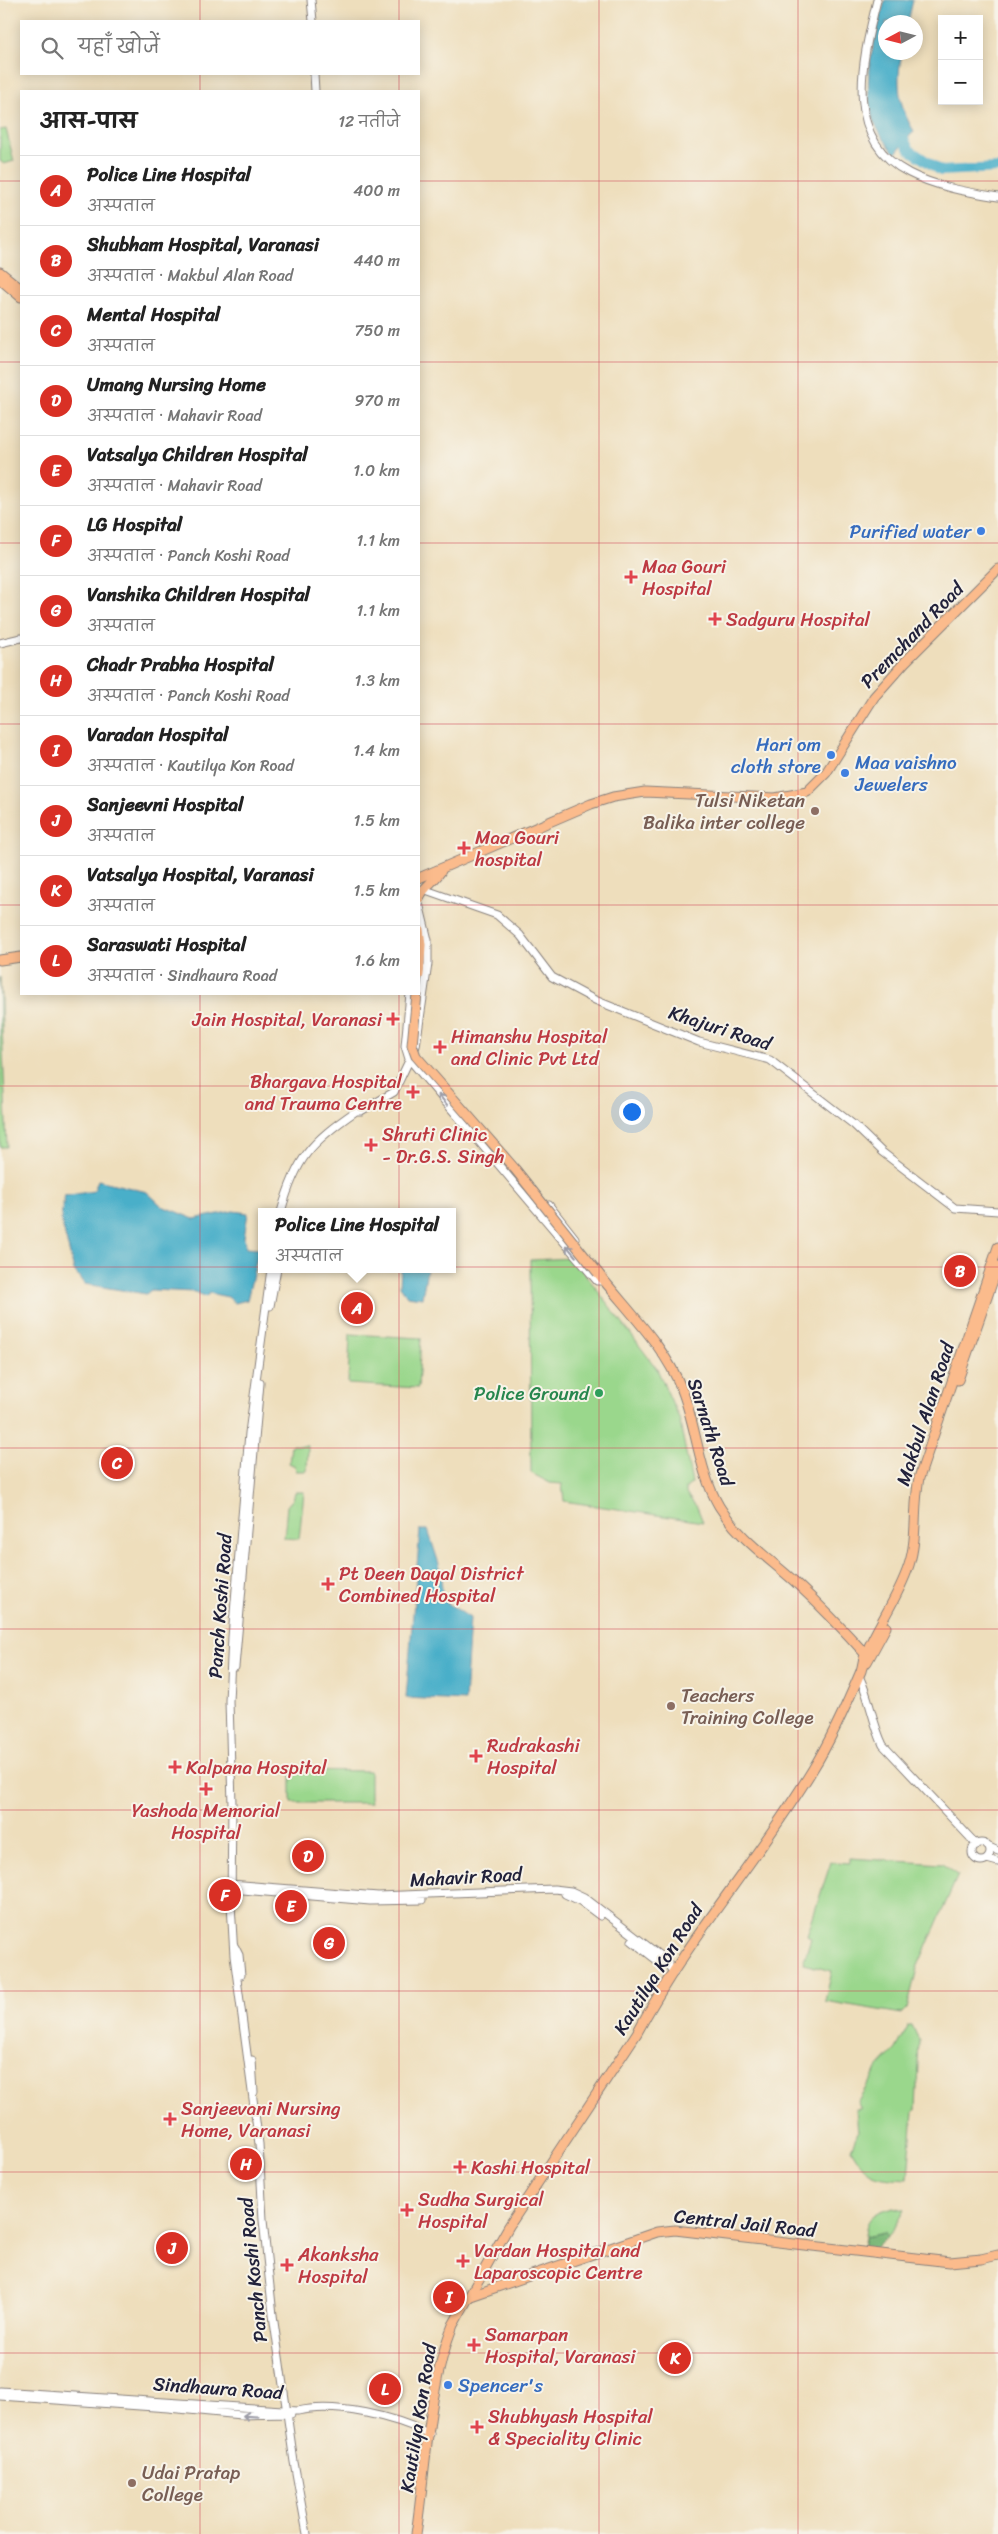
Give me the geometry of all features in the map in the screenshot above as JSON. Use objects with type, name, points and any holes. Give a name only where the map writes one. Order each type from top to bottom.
[{"type":"main road","points":[[0,272],[20,288]]},
{"type":"main road","points":[[0,279],[20,296]]},
{"type":"main road","name":"Premchand Road","points":[[420,878],[591,804],[613,797],[645,792],[775,798],[806,792],[826,774],[874,697],[905,662],[998,569]]},
{"type":"main road","name":"Premchand Road","points":[[591,804],[654,796],[764,802],[808,797],[821,787],[873,707],[907,665],[998,576]]},
{"type":"main road","points":[[421,894],[438,877],[442,869]]},
{"type":"main road","points":[[420,937],[420,960]]},
{"type":"main road","points":[[0,960],[20,957]]},
{"type":"main road","name":"Sarnath Road","points":[[417,995],[413,1051],[515,1169],[672,1369],[690,1413],[704,1473],[720,1507],[752,1546],[796,1582],[869,1653]]},
{"type":"main road","name":"Makbul Alan Road","points":[[869,1653],[910,1563],[913,1548],[914,1501],[919,1478],[998,1247]]},
{"type":"main road","name":"Makbul Alan Road","points":[[869,1653],[914,1566],[924,1482],[998,1266]]},
{"type":"main road","name":"Kautilya Kon Road","points":[[421,2534],[448,2356],[475,2285],[509,2226],[637,2033],[652,2005],[704,1925],[767,1839],[814,1768],[869,1653]]},
{"type":"main road","name":"Central Jail Road","points":[[471,2296],[657,2232],[675,2230],[950,2262],[981,2259],[998,2255]]},
{"type":"main road","name":"Kautilya Kon Road","points":[[416,2534],[446,2340],[471,2296]]},
{"type":"street","points":[[311,0],[313,20]]},
{"type":"street","points":[[877,0],[866,44],[861,84],[864,115],[876,142],[898,166],[921,178],[998,197]]},
{"type":"street","points":[[314,75],[315,90]]},
{"type":"street","points":[[0,643],[20,638]]},
{"type":"street","name":"Khajuri Road","points":[[421,894],[496,915],[520,935],[552,977],[595,1000],[699,1042],[770,1060],[854,1125],[889,1157],[955,1208],[998,1211]]},
{"type":"street","points":[[282,1208],[295,1173],[310,1148],[329,1129],[356,1111],[361,1111],[394,1092],[416,1046],[428,964],[428,940],[420,907]]},
{"type":"street","points":[[410,995],[405,1046],[409,1059],[597,1281],[605,1282],[605,1276],[560,1218],[419,1056],[416,1046]]},
{"type":"street","points":[[287,1208],[296,1180],[316,1145],[332,1132],[359,1115],[361,1111]]},
{"type":"street","name":"Panch Koshi Road","points":[[270,1273],[249,1433],[232,1637],[229,1701],[232,1804],[230,1886],[235,1946],[239,1956],[255,2076],[253,2097],[259,2144],[262,2220],[273,2314],[307,2534]]},
{"type":"street","points":[[232,1804],[235,1673],[250,1517],[254,1440],[265,1336],[275,1273]]},
{"type":"street","points":[[860,1672],[875,1728],[882,1745],[977,1845],[998,1850]]},
{"type":"street","points":[[977,1845],[973,1851],[975,1858],[982,1861],[987,1859],[998,1862]]},
{"type":"street","points":[[987,1846],[990,1854],[987,1859]]},
{"type":"street","points":[[230,1886],[305,1897],[370,1901],[558,1892],[571,1896],[592,1907],[659,1962],[669,1964],[674,1973]]},
{"type":"street","name":"Sindhaura Road","points":[[0,2391],[287,2412],[318,2408],[351,2412],[405,2424],[430,2434]]},
{"type":"street","points":[[0,2396],[241,2415],[287,2412]]},
{"type":"green space","points":[[6,129],[14,161],[4,164],[0,161],[0,130]]},
{"type":"green space","points":[[0,977],[7,1147],[0,1147]]},
{"type":"green space","name":"Police Ground","points":[[573,1258],[657,1369],[679,1418],[692,1483],[686,1488],[686,1494],[697,1507],[703,1522],[564,1501],[562,1484],[550,1483],[531,1473],[530,1260]]},
{"type":"green space","points":[[350,1334],[421,1338],[418,1388],[348,1384]]},
{"type":"green space","points":[[291,1445],[308,1446],[307,1471],[296,1471],[295,1466],[289,1463]]},
{"type":"green space","points":[[295,1492],[304,1492],[299,1539],[284,1538],[287,1506],[293,1499]]},
{"type":"green space","points":[[291,1770],[370,1771],[370,1803],[291,1803]]},
{"type":"green space","points":[[850,1858],[942,1864],[958,1875],[917,1968],[907,2009],[902,2014],[825,2001],[832,1971],[803,1964],[811,1938],[807,1935],[831,1862],[850,1863]]},
{"type":"green space","points":[[909,2025],[912,2025],[919,2040],[916,2110],[913,2111],[908,2179],[888,2178],[868,2171],[862,2166],[851,2149],[858,2132],[856,2109],[861,2109],[857,2102],[878,2068],[896,2049]]},
{"type":"green space","points":[[894,2207],[905,2210],[887,2237],[885,2232],[865,2236],[867,2224],[873,2216]]},
{"type":"green space","points":[[885,2232],[887,2237],[875,2249],[863,2246],[865,2236]]},
{"type":"water","points":[[885,0],[913,0],[910,15],[881,15]]},
{"type":"water","points":[[878,25],[878,60],[901,60],[900,93],[905,112],[914,131],[895,154],[877,128],[870,103],[869,74]]},
{"type":"water","points":[[98,1180],[147,1192],[162,1206],[194,1219],[233,1211],[248,1213],[244,1238],[246,1248],[258,1249],[258,1253],[247,1300],[235,1303],[228,1297],[209,1293],[206,1297],[195,1292],[151,1290],[146,1294],[84,1284],[74,1270],[61,1220],[64,1196],[94,1191]]},
{"type":"water","points":[[401,1273],[426,1273],[422,1298],[407,1296],[400,1286]]},
{"type":"water","points":[[420,1530],[428,1530],[440,1567],[443,1600],[470,1618],[465,1701],[406,1698]]},
{"type":"waterway","points":[[899,131],[910,150],[941,171],[998,168]]},
{"type":"place","name":"Purified water","points":[[981,531]]},
{"type":"place","name":"Maa Gouri Hospital","points":[[631,577]]},
{"type":"place","name":"Sadguru Hospital","points":[[715,619]]},
{"type":"place","name":"Hari om cloth store","points":[[831,755]]},
{"type":"place","name":"Maa vaishno Jewelers","points":[[845,773]]},
{"type":"place","name":"Tulsi Niketan Balika inter college","points":[[815,811]]},
{"type":"place","name":"Maa Gouri hospital","points":[[464,848]]},
{"type":"place","name":"Jain Hospital, Varanasi","points":[[393,1019]]},
{"type":"place","name":"Himanshu Hospital and Clinic Pvt Ltd","points":[[440,1047]]},
{"type":"place","name":"Bhargava Hospital and Trauma Centre","points":[[413,1092]]},
{"type":"place","name":"Shruti Clinic - Dr.G.S. Singh","points":[[371,1145]]},
{"type":"place","name":"Shubham Hospital, Varanasi","points":[[960,1271]]},
{"type":"place","name":"Police Line Hospital","points":[[357,1308]]},
{"type":"place","name":"Police Ground","points":[[599,1393]]},
{"type":"place","name":"Mental Hospital","points":[[117,1463]]},
{"type":"place","name":"Pt Deen Dayal District Combined Hospital","points":[[328,1584]]},
{"type":"place","name":"Teachers Training College","points":[[671,1706]]},
{"type":"place","name":"Rudrakashi Hospital","points":[[476,1756]]},
{"type":"place","name":"Kalpana Hospital","points":[[175,1767]]},
{"type":"place","name":"Yashoda Memorial Hospital","points":[[206,1789]]},
{"type":"place","name":"Umang Nursing Home","points":[[308,1856]]},
{"type":"place","name":"LG Hospital","points":[[225,1895]]},
{"type":"place","name":"Vatsalya Children Hospital","points":[[291,1906]]},
{"type":"place","name":"Vanshika Children Hospital","points":[[329,1943]]},
{"type":"place","name":"Sanjeevani Nursing Home, Varanasi","points":[[170,2119]]},
{"type":"place","name":"Chadr Prabha Hospital","points":[[246,2164]]},
{"type":"place","name":"Kashi Hospital","points":[[460,2167]]},
{"type":"place","name":"Sudha Surgical Hospital","points":[[407,2210]]},
{"type":"place","name":"Sanjeevni Hospital","points":[[172,2248]]},
{"type":"place","name":"Vardan Hospital and Laparoscopic Centre","points":[[463,2261]]},
{"type":"place","name":"Akanksha Hospital","points":[[287,2265]]},
{"type":"place","name":"Varadan Hospital","points":[[449,2297]]},
{"type":"place","name":"Samarpan Hospital, Varanasi","points":[[474,2345]]},
{"type":"place","name":"Vatsalya Hospital, Varanasi","points":[[675,2358]]},
{"type":"place","name":"Spencer's","points":[[448,2385]]},
{"type":"place","name":"Saraswati Hospital","points":[[385,2389]]},
{"type":"place","name":"Shubhyash Hospital & Speciality Clinic","points":[[477,2427]]},
{"type":"place","name":"Udai Pratap College","points":[[132,2483]]}]
